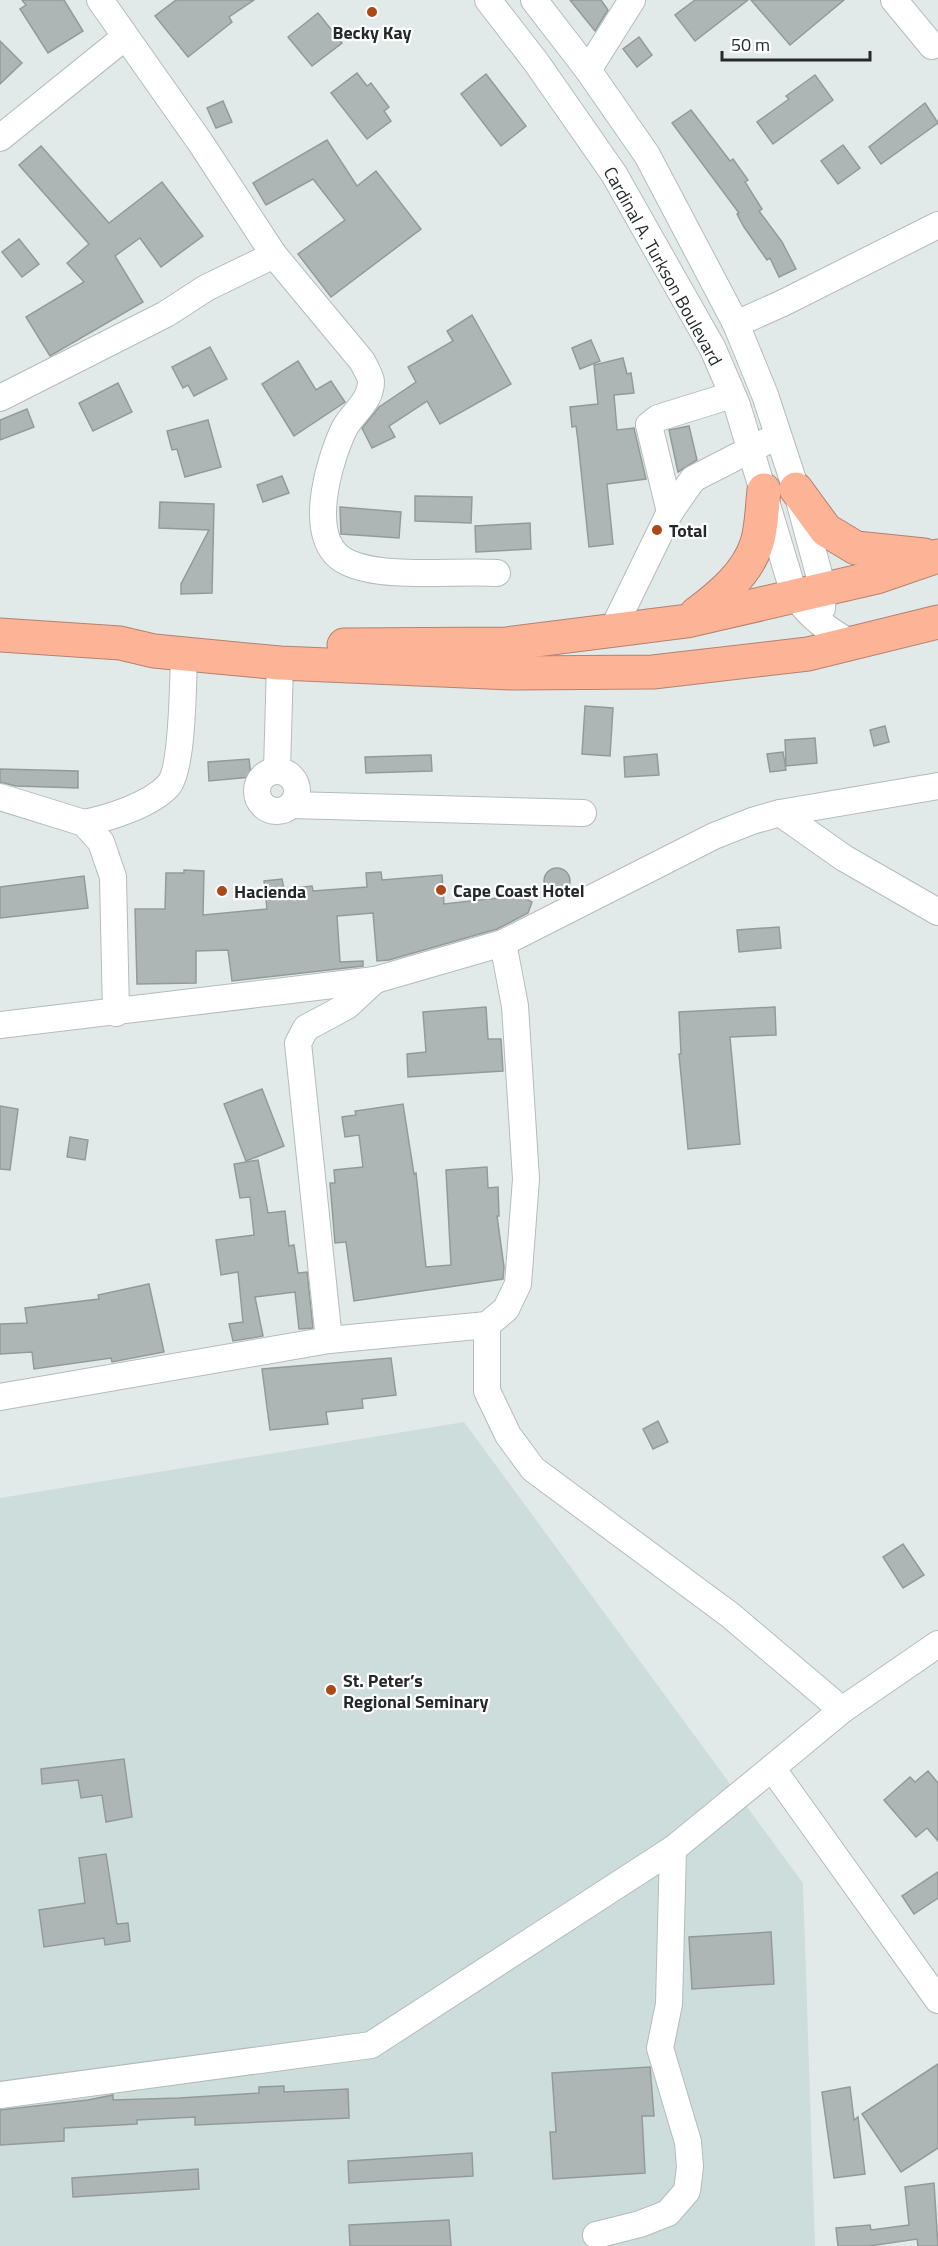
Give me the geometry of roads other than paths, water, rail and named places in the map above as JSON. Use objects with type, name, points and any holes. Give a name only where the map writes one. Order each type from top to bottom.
[{"type":"highway","points":[[687,621],[724,592],[738,576],[757,543],[780,490],[826,530],[856,548],[886,553],[938,556]]},
{"type":"highway","points":[[120,643],[155,636],[355,645],[506,644],[687,621],[877,577],[938,556]]},
{"type":"highway","points":[[0,635],[120,643],[153,651],[280,663],[513,674],[652,672],[808,654],[938,622]]},
{"type":"street","points":[[100,0],[200,142],[274,255],[362,361],[371,381],[366,399],[345,426],[327,473],[324,525],[329,549],[347,562],[385,571],[425,574],[497,573]]},
{"type":"street","name":"Cardinal A. Turkson Boulevard","points":[[488,0],[536,62],[614,174],[713,349],[750,448],[780,490]]},
{"type":"street","name":"Cardinal A. Turkson Boulevard","points":[[534,0],[588,70],[647,155],[736,324],[779,437],[780,490],[808,592]]},
{"type":"street","points":[[588,70],[632,0]]},
{"type":"street","points":[[894,0],[936,47]]},
{"type":"street","points":[[0,138],[125,37]]},
{"type":"street","points":[[614,174],[647,155]]},
{"type":"street","points":[[736,324],[783,303],[938,225]]},
{"type":"street","points":[[0,398],[166,314],[206,288],[274,255]]},
{"type":"street","points":[[670,512],[649,426],[658,418],[732,395]]},
{"type":"street","points":[[612,631],[670,512],[693,479],[750,448],[779,437]]},
{"type":"street","points":[[808,592],[820,623],[853,644]]},
{"type":"street","points":[[808,654],[820,623]]},
{"type":"street","points":[[0,797],[84,823],[117,816],[169,786],[177,765],[184,654]]},
{"type":"street","points":[[277,771],[280,663]]},
{"type":"street","points":[[277,771],[291,776],[296,783],[297,798],[286,810],[270,811],[259,800],[257,792],[262,777],[277,771]]},
{"type":"street","points":[[0,1024],[116,1013],[375,980],[503,943],[714,836],[780,813],[938,786]]},
{"type":"street","points":[[292,805],[583,813]]},
{"type":"street","points":[[780,813],[844,858],[938,912]]},
{"type":"street","points":[[84,823],[100,842],[113,877],[116,1013]]},
{"type":"street","points":[[0,1397],[329,1340],[487,1325],[506,1309],[518,1284],[526,1179],[515,1006],[503,943]]},
{"type":"street","points":[[329,1340],[298,1042],[306,1028],[347,1006],[375,980]]},
{"type":"street","points":[[487,1325],[487,1391],[508,1435],[533,1468],[730,1614],[842,1710]]},
{"type":"street","points":[[0,2095],[371,2045],[673,1849],[842,1710],[938,1644]]},
{"type":"street","points":[[771,1768],[938,2000]]},
{"type":"street","points":[[596,2235],[640,2224],[668,2213],[687,2191],[690,2167],[688,2142],[660,2048],[669,2004],[673,1849]]},
{"type":"place","name":"Becky Kay","points":[[372,12]]},
{"type":"place","name":"Total","points":[[657,530]]},
{"type":"place","name":"Cape Coast Hotel","points":[[441,890]]},
{"type":"place","name":"Hacienda","points":[[222,891]]},
{"type":"place","name":"St. Peter’s Regional Seminary","points":[[331,1690]]}]
